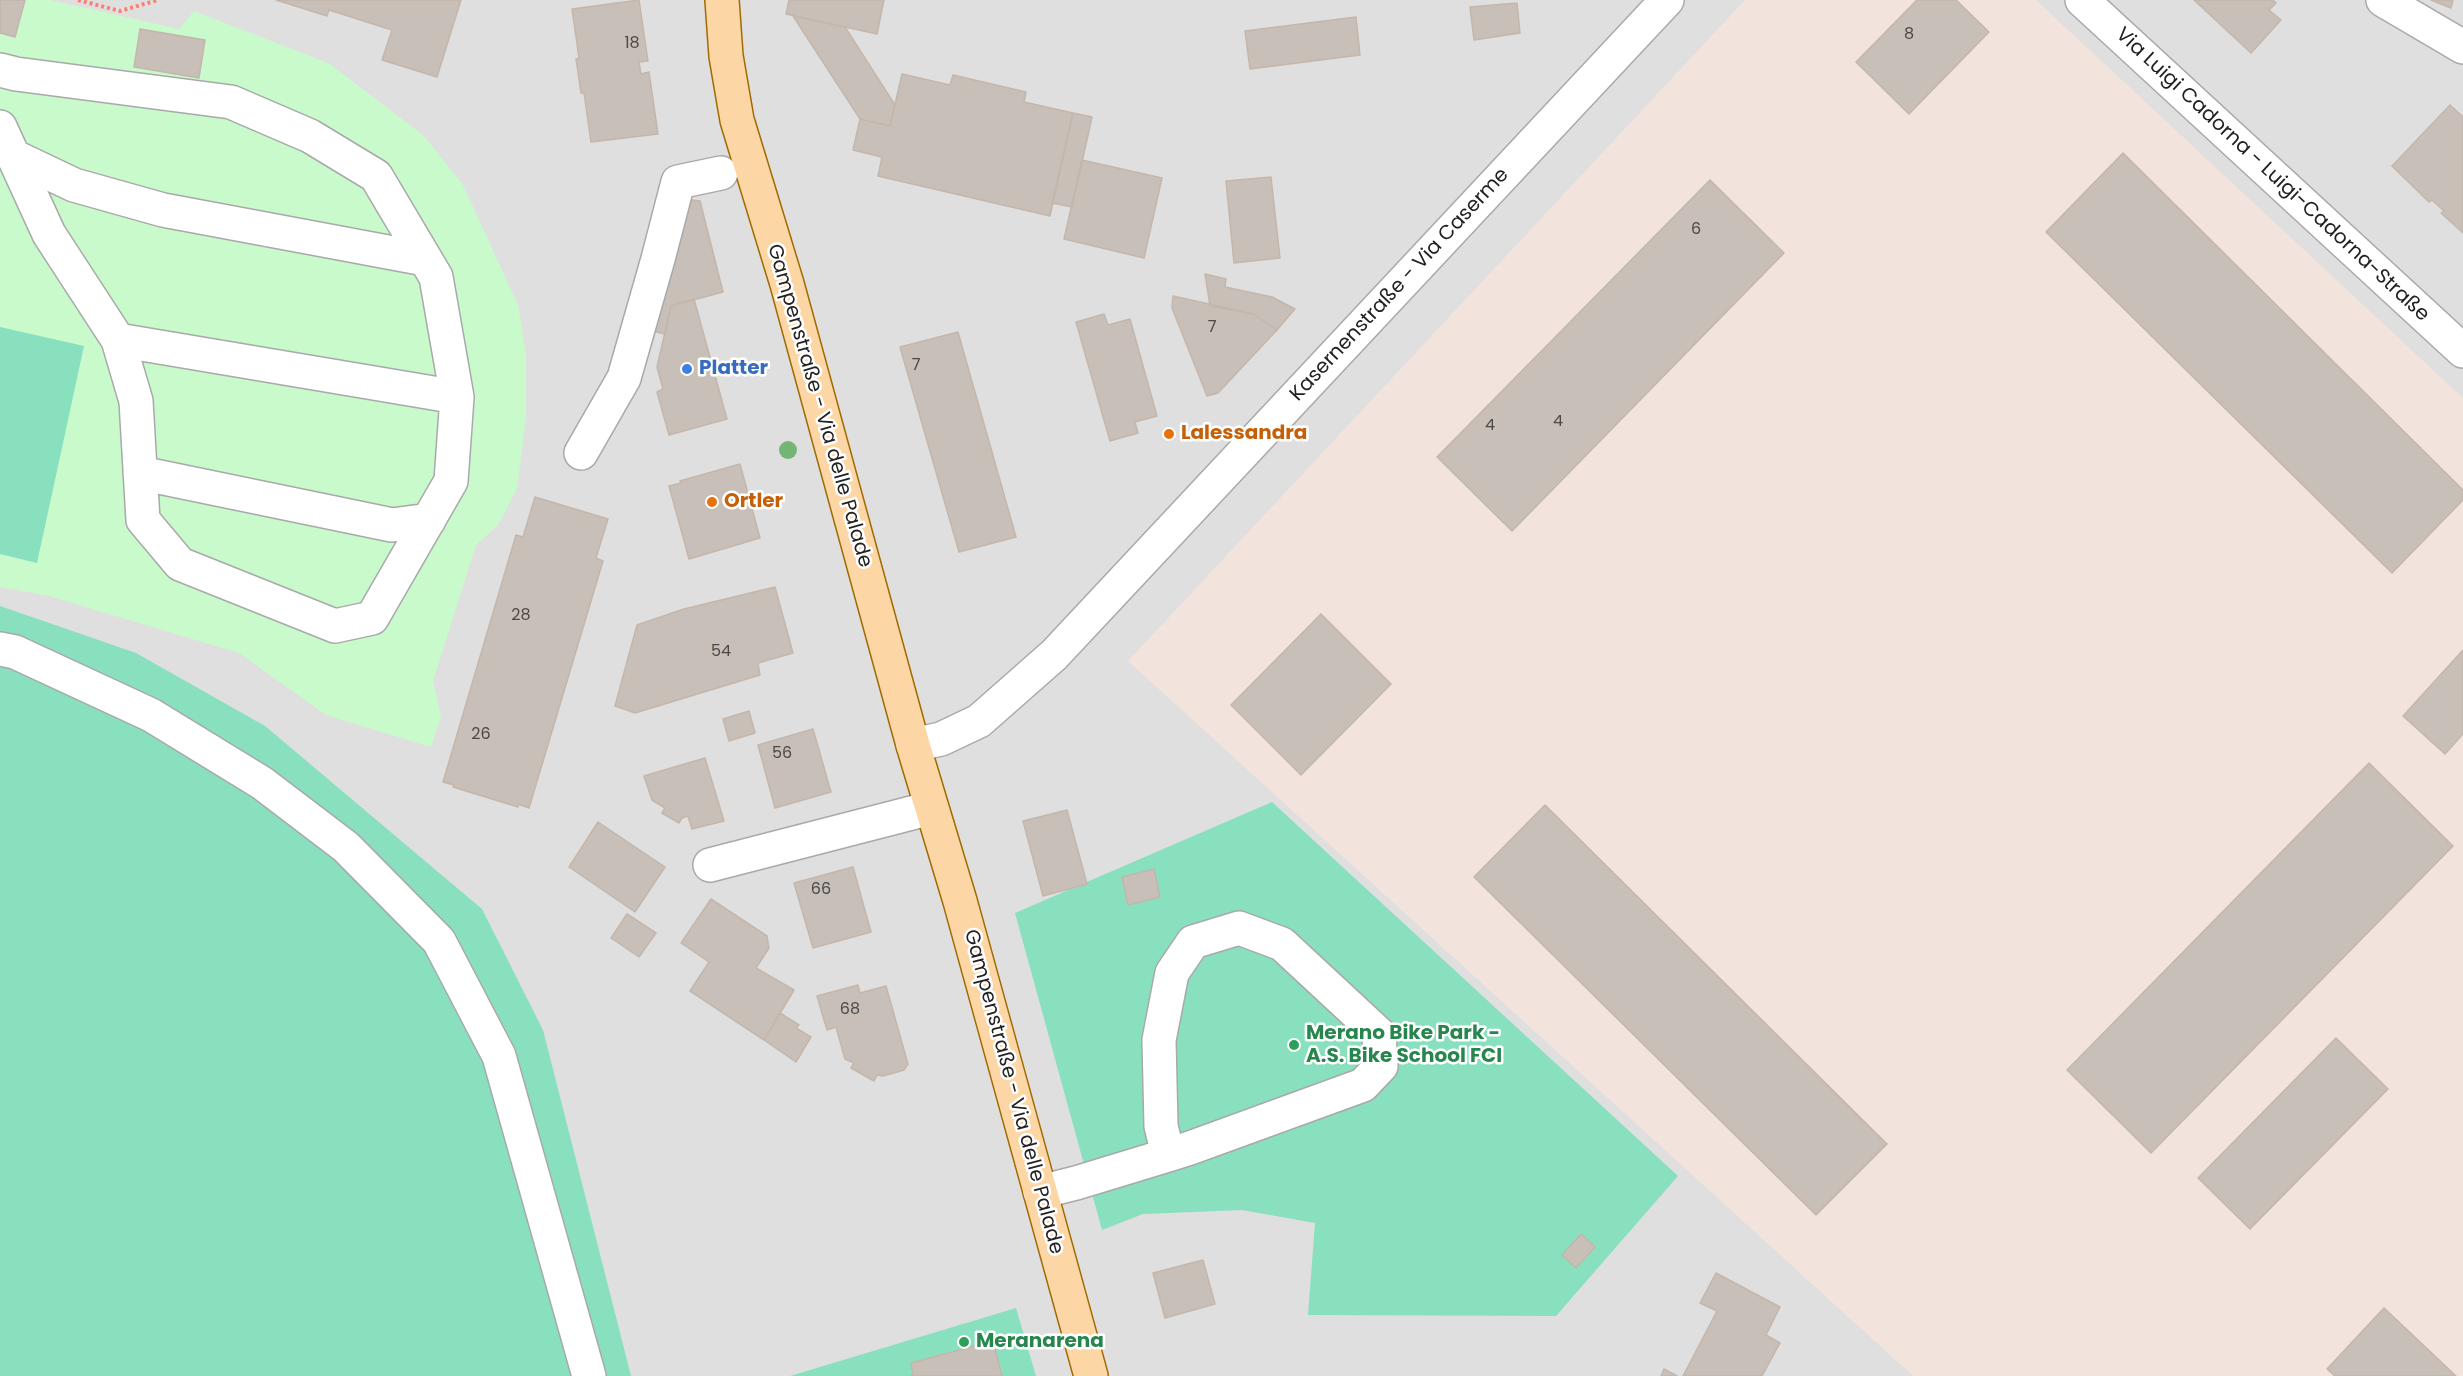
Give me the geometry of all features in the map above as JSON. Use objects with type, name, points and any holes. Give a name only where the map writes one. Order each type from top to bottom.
[{"type":"main road","name":"Gampenstraße - Via delle Palade","points":[[722,0],[726,56],[737,120],[787,284],[913,745],[960,901],[1091,1376]]},
{"type":"street","name":"Kasernenstraße - Via Caserme","points":[[913,745],[940,739],[979,721],[1054,655],[1667,0]]},
{"type":"street","name":"Via Luigi Cadorna - Luigi-Cadorna-Straße","points":[[2082,0],[2463,351]]},
{"type":"street","points":[[2383,0],[2463,47]]},
{"type":"street","points":[[0,70],[231,102],[310,135],[376,176],[436,277],[457,397],[451,481],[372,618],[335,626],[180,564],[143,520],[136,400],[118,340],[49,234],[0,127]]},
{"type":"street","points":[[13,156],[74,184],[163,210],[425,259]]},
{"type":"street","points":[[581,453],[624,378],[678,182],[721,173]]},
{"type":"street","points":[[118,340],[457,397]]},
{"type":"street","points":[[140,473],[392,525],[429,520]]},
{"type":"street","points":[[0,649],[15,652],[151,715],[262,783],[346,847],[438,942],[499,1056],[589,1376]]},
{"type":"street","points":[[710,865],[931,808]]},
{"type":"street","points":[[1040,1192],[1168,1155],[1363,1085],[1381,1066],[1379,1034],[1282,944],[1239,927],[1193,942],[1172,973],[1159,1040],[1161,1126],[1168,1155]]},
{"type":"path","points":[[78,0],[120,11],[158,0]]},
{"type":"shaded area","points":[[0,0],[2463,0],[2463,1376],[0,1376]]},
{"type":"shaded area","points":[[1745,0],[2036,0],[2463,398],[2463,1376],[1913,1376],[1128,661]]},
{"type":"green space","points":[[0,0],[50,0],[179,29],[194,11],[330,64],[424,136],[463,185],[518,305],[526,354],[526,417],[517,489],[498,525],[476,545],[433,681],[441,716],[431,747],[326,715],[239,653],[49,596],[0,587]]},
{"type":"green space","points":[[0,327],[84,346],[37,563],[0,554]]},
{"type":"green space","points":[[0,606],[136,653],[265,726],[482,909],[543,1030],[631,1376],[0,1376]]},
{"type":"green space","name":"Merano Bike Park - A.S. Bike School FCI","points":[[1272,802],[1678,1176],[1556,1316],[1308,1315],[1315,1223],[1242,1210],[1143,1214],[1102,1230],[1015,913]]},
{"type":"green space","name":"Meranarena","points":[[1016,1308],[1036,1376],[790,1376]]},
{"type":"building","points":[[0,0],[25,0],[15,37],[0,33]]},
{"type":"building","points":[[276,0],[461,0],[437,77],[382,60],[392,30],[329,10],[327,16]]},
{"type":"building","points":[[639,0],[648,61],[639,62],[641,74],[649,72],[658,134],[591,142],[584,93],[581,93],[576,59],[579,58],[572,9]]},
{"type":"building","points":[[789,0],[884,0],[877,34],[786,14]]},
{"type":"building","points":[[1917,0],[1956,0],[1989,32],[1909,114],[1856,62]]},
{"type":"building","points":[[2194,0],[2273,0],[2276,3],[2269,10],[2281,20],[2251,53]]},
{"type":"building","points":[[2431,0],[2453,0],[2451,8]]},
{"type":"building","points":[[1517,3],[1520,33],[1474,40],[1470,7]]},
{"type":"building","points":[[793,16],[845,27],[895,105],[890,126],[860,119]]},
{"type":"building","points":[[1356,17],[1360,55],[1250,69],[1245,31]]},
{"type":"building","points":[[140,29],[205,40],[199,78],[134,67]]},
{"type":"building","points":[[902,74],[950,85],[953,75],[1026,92],[1024,102],[1073,113],[1050,216],[878,176],[882,157],[853,150],[860,119],[890,126]]},
{"type":"building","points":[[2450,105],[2463,117],[2463,233],[2441,213],[2444,211],[2432,200],[2429,202],[2392,166]]},
{"type":"building","points":[[1073,113],[1092,117],[1072,207],[1052,203]]},
{"type":"building","points":[[2123,153],[2463,490],[2463,500],[2392,573],[2046,232]]},
{"type":"building","points":[[1082,160],[1162,178],[1144,258],[1064,239]]},
{"type":"building","points":[[1271,177],[1280,258],[1234,263],[1226,181]]},
{"type":"building","points":[[1710,180],[1784,253],[1512,531],[1437,457]]},
{"type":"building","points":[[677,198],[700,201],[723,292],[671,306],[665,334],[648,330]]},
{"type":"building","points":[[1205,274],[1226,279],[1225,287],[1272,297],[1295,309],[1277,330],[1254,314],[1210,306]]},
{"type":"building","points":[[1173,296],[1254,314],[1277,330],[1218,393],[1207,396],[1172,308]]},
{"type":"building","points":[[694,299],[727,419],[669,435],[657,392],[663,389],[657,367],[671,306]]},
{"type":"building","points":[[1104,314],[1108,325],[1130,319],[1157,416],[1135,422],[1138,433],[1110,441],[1076,322]]},
{"type":"building","points":[[958,332],[1016,537],[959,552],[900,347]]},
{"type":"building","name":"Ortler","points":[[740,464],[760,538],[689,559],[669,486]]},
{"type":"building","points":[[535,497],[608,519],[596,558],[603,561],[529,808],[518,804],[518,807],[443,782],[516,535],[523,537]]},
{"type":"building","points":[[775,587],[793,653],[758,663],[760,675],[635,713],[615,706],[637,625],[684,609]]},
{"type":"building","points":[[1321,614],[1391,684],[1301,775],[1231,705]]},
{"type":"building","points":[[2463,650],[2463,734],[2445,754],[2403,716]]},
{"type":"building","points":[[749,711],[755,733],[729,741],[723,719]]},
{"type":"building","points":[[813,729],[831,792],[775,808],[758,745]]},
{"type":"building","points":[[705,758],[724,821],[692,829],[688,816],[682,818],[679,823],[662,813],[665,808],[652,800],[644,776]]},
{"type":"building","points":[[2369,763],[2453,846],[2151,1153],[2067,1070]]},
{"type":"building","points":[[1545,805],[1887,1144],[1816,1215],[1474,877]]},
{"type":"building","points":[[1067,810],[1087,884],[1043,896],[1023,821]]},
{"type":"building","points":[[598,822],[665,867],[635,912],[569,867]]},
{"type":"building","points":[[853,867],[871,932],[813,948],[794,883]]},
{"type":"building","points":[[1154,869],[1160,897],[1128,905],[1122,877]]},
{"type":"building","points":[[711,899],[767,936],[769,948],[756,968],[794,990],[764,1040],[690,991],[709,962],[681,943]]},
{"type":"building","points":[[627,914],[656,933],[639,957],[611,938]]},
{"type":"building","points":[[858,985],[860,993],[886,986],[908,1064],[904,1070],[883,1076],[877,1075],[874,1081],[851,1068],[854,1063],[845,1059],[836,1027],[827,1030],[817,996]]},
{"type":"building","points":[[780,1013],[799,1025],[796,1028],[811,1037],[796,1062],[764,1040]]},
{"type":"building","points":[[2336,1038],[2388,1089],[2250,1229],[2198,1178]]},
{"type":"building","points":[[1581,1234],[1595,1247],[1576,1268],[1562,1255]]},
{"type":"building","points":[[1203,1260],[1215,1304],[1165,1318],[1153,1273]]},
{"type":"building","points":[[1716,1273],[1780,1307],[1766,1335],[1780,1343],[1762,1376],[1683,1376],[1717,1311],[1700,1303]]},
{"type":"building","points":[[2384,1308],[2456,1376],[2335,1376],[2327,1369]]},
{"type":"building","points":[[993,1341],[1002,1376],[910,1376],[913,1375],[911,1363]]},
{"type":"building","points":[[1664,1369],[1677,1376],[1661,1376]]},
{"type":"place","name":"Platter","points":[[687,369]]},
{"type":"place","name":"Lalessandra","points":[[1169,434]]},
{"type":"place","name":"Ortler","points":[[712,502]]},
{"type":"place","name":"Merano Bike Park - A.S. Bike School FCI","points":[[1294,1045]]},
{"type":"place","name":"Meranarena","points":[[964,1342]]}]
